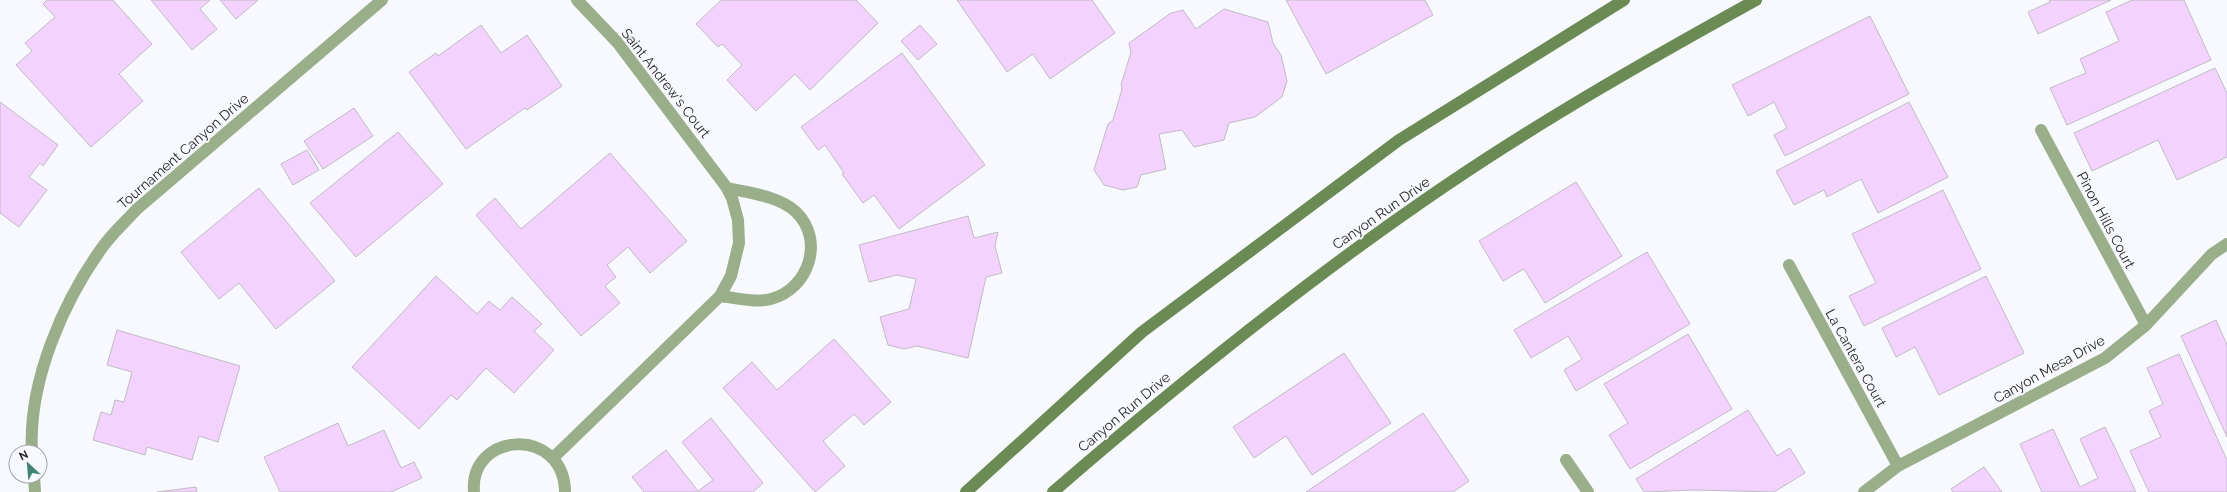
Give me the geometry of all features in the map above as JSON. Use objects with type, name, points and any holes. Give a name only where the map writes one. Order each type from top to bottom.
[{"type":"street","name":"Tournament Canyon Drive","points":[[32,444],[31,435],[42,369],[65,307],[104,245],[137,209],[382,0]]},
{"type":"street","name":"Saint Andrew's Court","points":[[553,458],[720,296],[731,276],[740,243],[738,220],[727,188],[617,42],[576,0]]},
{"type":"street","points":[[966,492],[1142,332],[1399,140],[1624,0]]},
{"type":"street","name":"Canyon Run Drive","points":[[1053,492],[1203,365],[1368,240],[1448,184],[1530,130],[1665,50],[1756,0]]},
{"type":"street","name":"Pinon Hills Court","points":[[2040,130],[2146,325]]},
{"type":"street","points":[[720,296],[757,301],[769,300],[781,296],[800,280],[809,264],[811,252],[806,228],[791,209],[780,202],[727,188]]},
{"type":"street","name":"Canyon Mesa Drive","points":[[1864,492],[1898,466],[2105,358],[2146,325],[2212,254],[2227,244]]},
{"type":"street","name":"La Cantera Court","points":[[1788,265],[1898,466]]},
{"type":"street","points":[[474,492],[478,470],[482,461],[496,450],[512,444],[530,444],[539,448],[553,458],[562,474],[565,492]]},
{"type":"street","points":[[1566,460],[1588,492]]},
{"type":"building","points":[[47,0],[113,0],[152,44],[119,74],[143,101],[91,147],[16,65],[32,51],[25,43],[55,17],[43,4]]},
{"type":"building","points":[[151,0],[210,0],[200,9],[217,29],[192,50]]},
{"type":"building","points":[[220,0],[258,0],[236,19]]},
{"type":"building","points":[[721,0],[856,0],[878,23],[810,90],[795,74],[756,111],[727,80],[742,65],[722,44],[718,47],[696,24]]},
{"type":"building","points":[[957,0],[1092,0],[1115,33],[1050,79],[1033,54],[1007,72]]},
{"type":"building","points":[[1286,0],[1425,0],[1433,15],[1326,74]]},
{"type":"building","points":[[2049,0],[2111,0],[2038,34],[2028,12],[2050,2]]},
{"type":"building","points":[[2132,0],[2184,0],[2211,60],[2067,125],[2050,88],[2086,73],[2080,59],[2119,41],[2106,12]]},
{"type":"building","points":[[1224,9],[1268,22],[1273,43],[1281,55],[1287,81],[1282,97],[1255,117],[1229,123],[1224,140],[1194,147],[1182,130],[1159,134],[1166,169],[1141,175],[1137,187],[1123,190],[1104,185],[1094,170],[1108,124],[1113,120],[1122,89],[1121,85],[1131,52],[1129,43],[1171,13],[1183,10],[1196,29]]},
{"type":"building","points":[[1870,16],[1909,94],[1785,156],[1774,135],[1787,128],[1774,102],[1748,116],[1732,85]]},
{"type":"building","points":[[481,25],[501,53],[527,35],[562,86],[527,110],[525,108],[466,149],[409,72],[436,53],[438,56]]},
{"type":"building","points":[[920,25],[937,44],[918,60],[901,41]]},
{"type":"building","points":[[902,53],[985,165],[899,229],[874,195],[863,203],[842,174],[844,173],[825,145],[818,150],[801,127]]},
{"type":"building","points":[[2215,68],[2227,93],[2227,157],[2177,180],[2158,140],[2092,171],[2074,133]]},
{"type":"building","points":[[0,102],[58,145],[43,166],[40,163],[29,177],[47,190],[19,227],[0,213]]},
{"type":"building","points":[[1909,102],[1948,177],[1878,213],[1861,179],[1827,197],[1824,190],[1794,205],[1776,171]]},
{"type":"building","points":[[354,108],[373,136],[323,169],[304,141]]},
{"type":"building","points":[[398,132],[443,184],[356,257],[310,203]]},
{"type":"building","points":[[307,150],[319,170],[293,185],[281,164]]},
{"type":"building","points":[[610,153],[687,241],[650,273],[628,247],[607,265],[616,277],[605,286],[620,303],[581,336],[476,215],[495,198],[521,229]]},
{"type":"building","points":[[1576,182],[1622,256],[1545,303],[1524,269],[1503,281],[1479,241]]},
{"type":"building","points":[[259,188],[335,281],[276,329],[239,283],[219,299],[181,252]]},
{"type":"building","points":[[1943,190],[1981,269],[1864,326],[1849,296],[1876,283],[1852,234]]},
{"type":"building","points":[[968,216],[974,238],[998,232],[995,246],[1002,273],[986,277],[968,358],[917,346],[904,349],[888,345],[880,317],[909,309],[916,279],[897,275],[869,282],[859,245]]},
{"type":"building","points":[[1647,252],[1690,324],[1576,391],[1564,370],[1582,359],[1568,336],[1531,358],[1514,330]]},
{"type":"building","points":[[436,276],[477,314],[489,301],[500,310],[512,297],[542,324],[534,331],[554,350],[514,393],[486,368],[457,400],[451,395],[419,429],[352,367]]},
{"type":"building","points":[[1986,276],[2024,353],[1939,395],[1915,347],[1896,357],[1882,328]]},
{"type":"building","points":[[2216,320],[2227,345],[2227,437],[2181,336]]},
{"type":"building","points":[[117,330],[240,366],[218,442],[199,436],[192,460],[147,447],[145,455],[93,440],[101,412],[111,415],[115,400],[124,402],[132,372],[107,365]]},
{"type":"building","points":[[1688,334],[1732,409],[1630,469],[1609,435],[1628,423],[1604,384]]},
{"type":"building","points":[[834,339],[891,402],[864,425],[854,414],[823,441],[845,466],[815,492],[723,388],[752,362],[777,390]]},
{"type":"building","points":[[1344,353],[1391,423],[1312,475],[1286,436],[1254,458],[1233,427]]},
{"type":"building","points":[[2179,354],[2227,460],[2227,492],[2149,492],[2130,451],[2161,437],[2149,411],[2163,404],[2147,368]]},
{"type":"building","points":[[1748,410],[1777,456],[1790,448],[1805,473],[1774,492],[1694,490],[1644,492],[1636,479]]},
{"type":"building","points":[[1423,413],[1469,481],[1453,492],[1306,492]]},
{"type":"building","points":[[711,418],[763,483],[753,492],[644,492],[632,477],[666,450],[698,491],[713,480],[682,442]]},
{"type":"building","points":[[338,423],[348,446],[384,430],[401,468],[414,462],[422,478],[391,492],[280,492],[264,457]]},
{"type":"building","points":[[2105,427],[2136,492],[2042,492],[2020,444],[2053,429],[2080,487],[2098,478],[2080,439]]},
{"type":"building","points":[[1984,467],[2002,492],[1953,492],[1951,489]]},
{"type":"building","points":[[196,487],[197,492],[157,492]]}]
